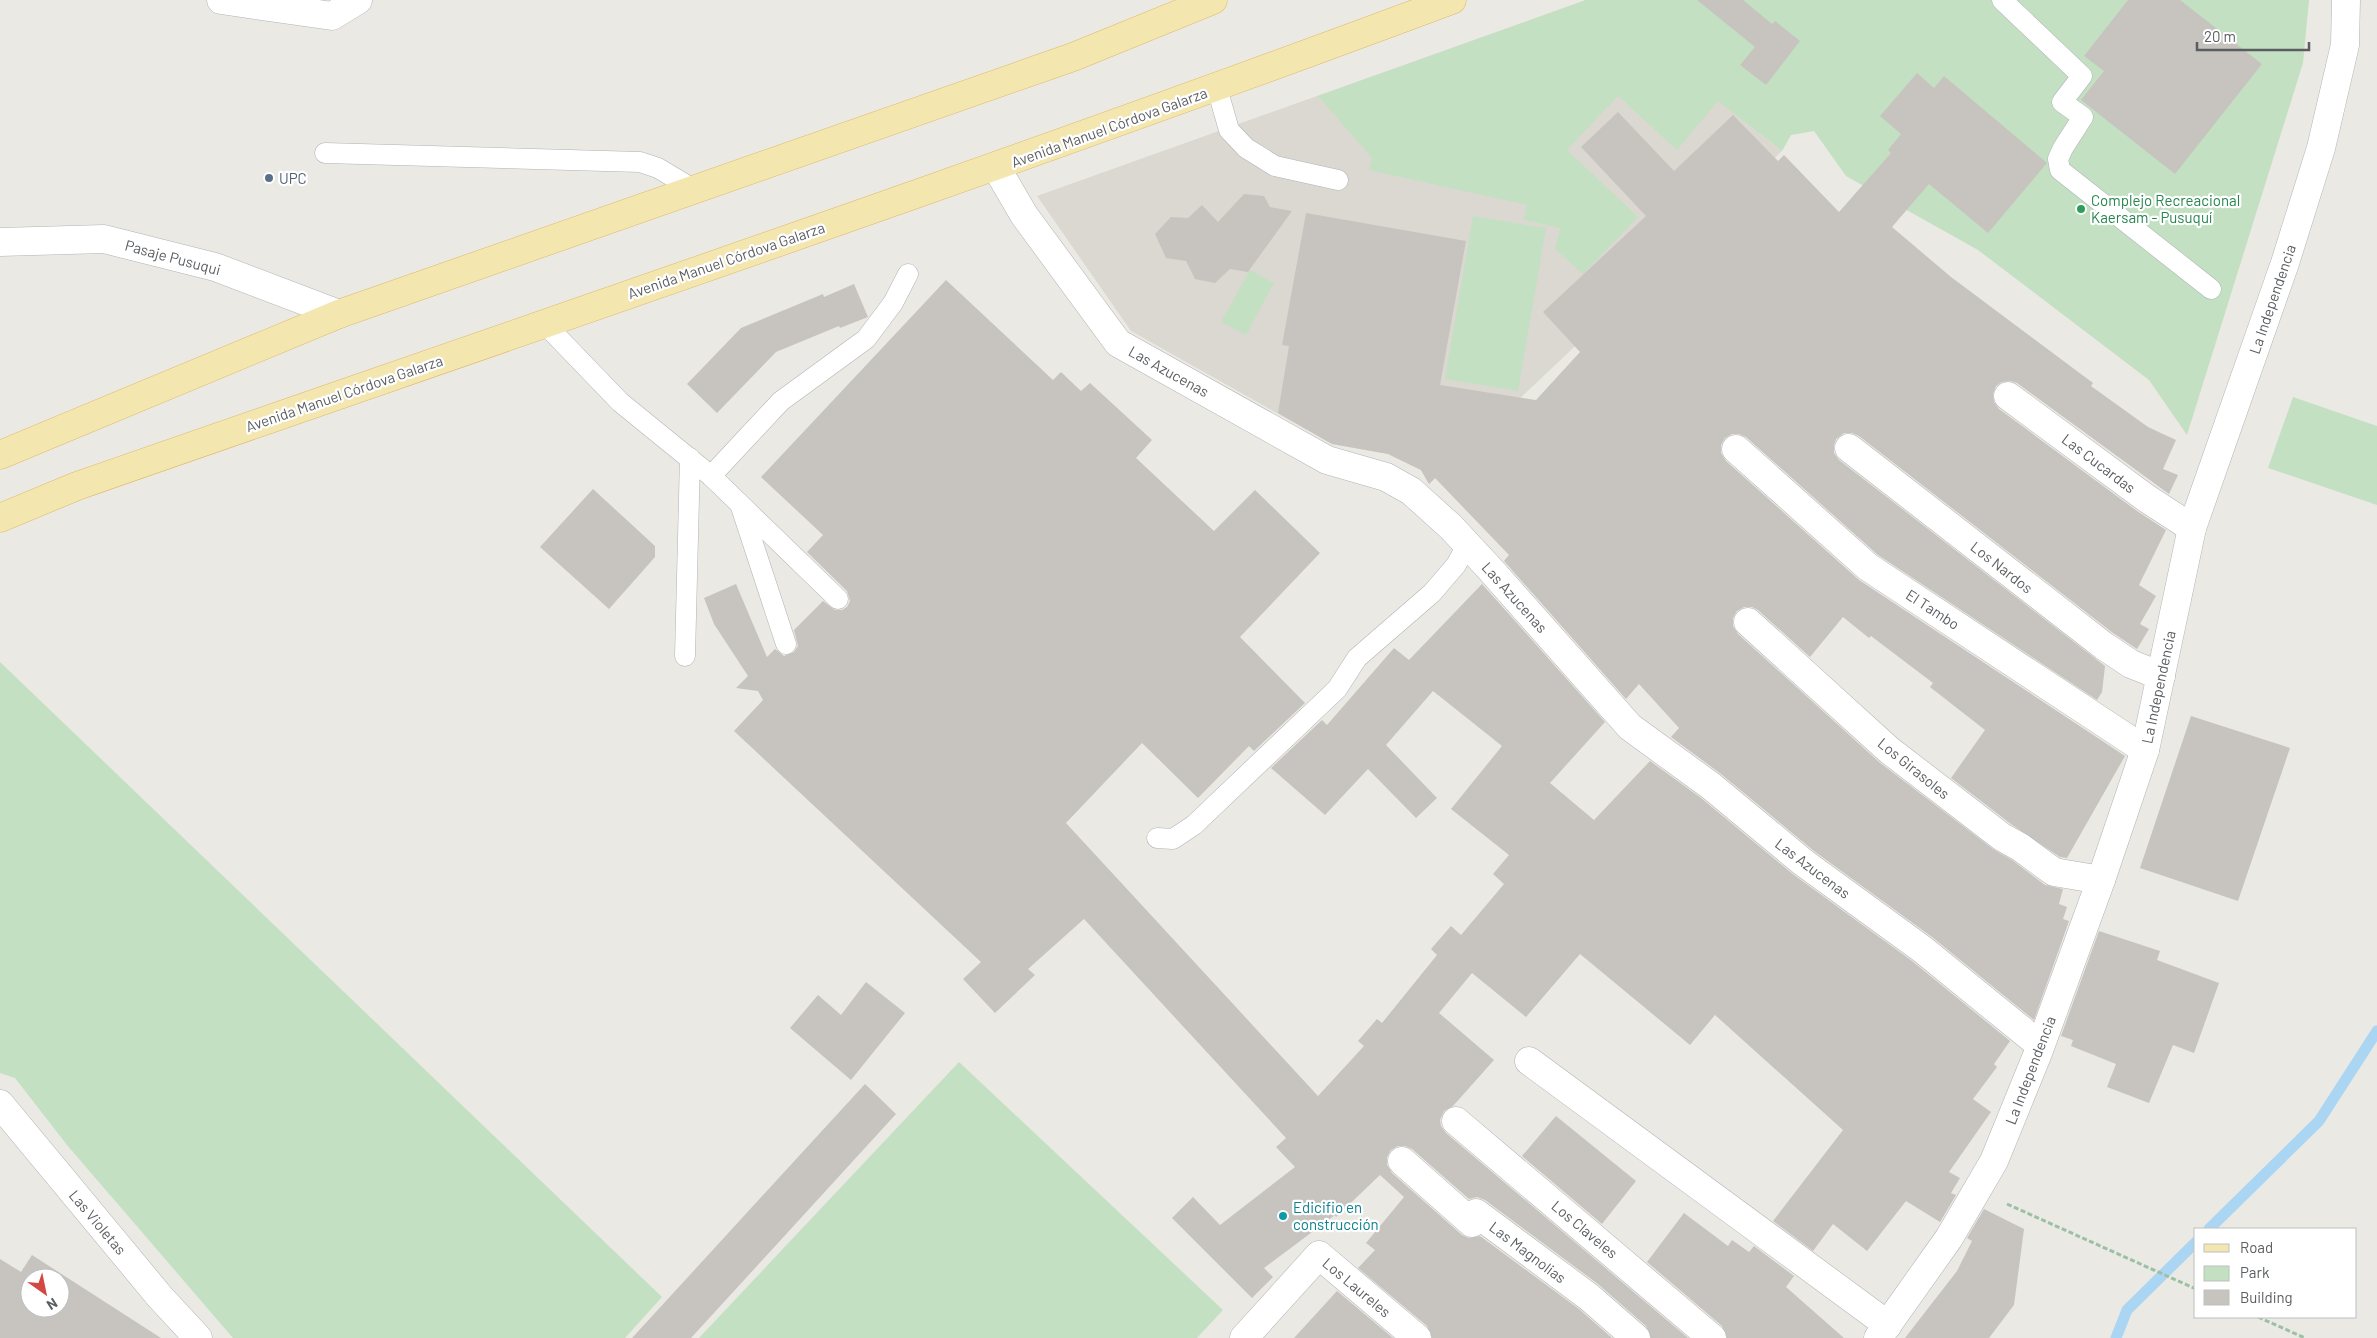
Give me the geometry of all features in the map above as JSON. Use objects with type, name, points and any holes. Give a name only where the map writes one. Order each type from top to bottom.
[{"type":"main road","points":[[0,455],[339,314],[1074,57],[1213,0]]},
{"type":"main road","name":"Avenida Manuel Córdova Galarza","points":[[0,518],[77,486],[996,167],[1218,88],[1452,0]]},
{"type":"street","points":[[221,0],[332,16],[358,0]]},
{"type":"street","name":"La Independencia","points":[[1883,1331],[1949,1238],[1973,1200],[2014,1115],[2101,880],[2145,750],[2192,528],[2285,263],[2321,148],[2343,53],[2346,0]]},
{"type":"street","name":"Las Azucenas","points":[[996,167],[1024,215],[1118,343],[1327,460],[1386,477],[1411,491],[1467,544],[1630,727],[1711,786],[1804,863],[1922,949],[2040,1045]]},
{"type":"street","name":"Pasaje Pusuqui","points":[[0,242],[104,239],[215,267],[339,314]]},
{"type":"street","name":"Las Cucardas","points":[[2008,396],[2146,498],[2192,528]]},
{"type":"street","name":"Los Nardos","points":[[1850,448],[2104,646],[2131,664],[2161,676]]},
{"type":"street","name":"El Tambo","points":[[1736,449],[1868,567],[2145,750]]},
{"type":"street","name":"Los Girasoles","points":[[1748,622],[1889,750],[2002,837],[2020,847],[2054,872],[2101,880]]},
{"type":"street","points":[[1529,1061],[1883,1331]]},
{"type":"street","name":"Las Violetas","points":[[0,1104],[160,1297],[198,1338]]},
{"type":"street","name":"Los Claveles","points":[[1456,1121],[1712,1338]]},
{"type":"street","name":"Las Magnolias","points":[[1402,1161],[1472,1223],[1476,1213],[1589,1297],[1636,1338]]},
{"type":"street","name":"Los Laureles","points":[[1244,1338],[1319,1255],[1417,1338]]},
{"type":"lane","points":[[2002,0],[2082,76],[2062,102],[2083,117],[2058,158],[2060,170],[2211,289]]},
{"type":"lane","points":[[1218,88],[1229,130],[1246,148],[1275,166],[1338,180]]},
{"type":"lane","points":[[325,153],[640,162],[658,168],[693,190]]},
{"type":"lane","points":[[710,476],[781,401],[866,339],[893,303],[908,274]]},
{"type":"lane","points":[[544,323],[620,402],[710,476],[838,599]]},
{"type":"lane","points":[[685,656],[690,458]]},
{"type":"lane","points":[[740,505],[786,644]]},
{"type":"lane","points":[[1157,838],[1173,839],[1194,825],[1337,689],[1357,658],[1432,593],[1456,565],[1467,544]]},
{"type":"path","points":[[2016,1208],[2194,1288]]},
{"type":"path","points":[[2260,1318],[2305,1338]]},
{"type":"shaded area","points":[[1586,0],[1592,0],[1782,151],[1429,484],[1421,470],[1388,454],[1332,444],[1131,331],[1037,196]]},
{"type":"green space","name":"Complejo Recreacional Kaersam - Pusuquí","points":[[1586,0],[2309,0],[2303,63],[2187,435],[2149,380],[1978,250],[1846,176],[1814,131],[1791,135],[1782,151],[1718,101],[1677,150],[1618,96],[1567,150],[1638,217],[1583,274],[1555,249],[1560,228],[1524,220],[1527,205],[1369,170],[1372,158],[1318,96]]},
{"type":"green space","points":[[1473,216],[1546,228],[1518,391],[1445,379]]},
{"type":"green space","points":[[1250,270],[1274,283],[1246,335],[1221,322]]},
{"type":"green space","points":[[2293,397],[2377,426],[2377,505],[2268,468]]},
{"type":"green space","points":[[0,662],[662,1297],[625,1338],[233,1338],[67,1145],[15,1078],[0,1073]]},
{"type":"green space","points":[[959,1062],[1223,1310],[1197,1338],[699,1338]]},
{"type":"building","points":[[1697,0],[1743,0],[1772,24],[1775,21],[1800,41],[1766,85],[1740,65],[1755,47]]},
{"type":"building","points":[[2128,0],[2180,0],[2262,64],[2175,174],[2081,100],[2104,71],[2084,56]]},
{"type":"building","points":[[1917,73],[1934,88],[1944,76],[2047,163],[1988,233],[1929,184],[1892,227],[1951,277],[2093,383],[2091,386],[2148,427],[2176,440],[2163,469],[2178,475],[2169,494],[2017,383],[2010,381],[2002,382],[1996,386],[1993,394],[1994,402],[1999,409],[2137,511],[2166,530],[2139,585],[2156,596],[2140,624],[2149,629],[2137,649],[2113,633],[1859,436],[1852,433],[1844,433],[1836,439],[1834,453],[1839,460],[2105,666],[2102,692],[2097,700],[1878,555],[1746,437],[1732,434],[1725,438],[1721,445],[1721,453],[1726,461],[1859,580],[2125,756],[2067,858],[2060,857],[2011,824],[1951,778],[1985,730],[1930,687],[1933,683],[1871,636],[1869,638],[1843,617],[1810,657],[1758,610],[1752,607],[1744,607],[1737,611],[1733,618],[1733,626],[1738,634],[1879,762],[1993,849],[2012,860],[2045,885],[2063,889],[2059,904],[2067,907],[2063,919],[2069,921],[2034,1020],[1932,937],[1814,851],[1721,774],[1671,737],[1679,728],[1639,684],[1626,699],[1504,561],[1509,555],[1435,478],[1429,484],[1421,470],[1388,454],[1332,444],[1278,413],[1289,346],[1282,345],[1306,213],[1466,241],[1440,385],[1536,400],[1580,352],[1543,312],[1646,216],[1581,147],[1618,112],[1674,171],[1733,115],[1778,161],[1784,155],[1839,212],[1891,153],[1888,150],[1901,134],[1880,116]]},
{"type":"building","points":[[1244,194],[1264,196],[1270,207],[1292,211],[1248,272],[1230,269],[1215,283],[1195,279],[1186,261],[1166,258],[1155,234],[1171,217],[1188,218],[1202,205],[1218,222]]},
{"type":"building","points":[[946,280],[1053,380],[1061,372],[1081,391],[1090,383],[1152,440],[1136,458],[1214,531],[1255,490],[1320,553],[1240,637],[1305,703],[1254,751],[1249,746],[1198,798],[1142,743],[1066,823],[1318,1096],[1364,1046],[1358,1041],[1377,1019],[1382,1023],[1437,955],[1431,949],[1451,926],[1461,935],[1504,884],[1493,874],[1509,855],[1451,809],[1502,746],[1433,691],[1386,745],[1437,798],[1416,818],[1368,769],[1325,815],[1271,768],[1322,720],[1327,725],[1394,648],[1409,660],[1482,584],[1605,722],[1550,783],[1594,820],[1650,761],[1701,798],[1794,875],[1912,961],[2010,1041],[1994,1064],[1997,1067],[1973,1099],[1991,1112],[1949,1172],[1960,1178],[1951,1193],[1956,1195],[1940,1222],[1906,1201],[1867,1251],[1833,1224],[1813,1251],[1773,1221],[1843,1130],[1715,1015],[1690,1045],[1580,954],[1526,1017],[1472,973],[1439,1013],[1494,1060],[1453,1106],[1444,1111],[1440,1120],[1441,1126],[1446,1133],[1688,1338],[1651,1338],[1646,1326],[1598,1284],[1485,1200],[1477,1197],[1469,1199],[1412,1149],[1405,1146],[1398,1146],[1391,1150],[1387,1157],[1387,1165],[1392,1173],[1462,1235],[1469,1238],[1480,1236],[1579,1309],[1612,1338],[1432,1338],[1427,1326],[1358,1268],[1375,1250],[1366,1243],[1404,1197],[1380,1175],[1336,1217],[1335,1215],[1264,1268],[1273,1277],[1252,1298],[1172,1218],[1193,1197],[1220,1225],[1295,1167],[1276,1147],[1286,1138],[1084,919],[1028,969],[1035,975],[995,1013],[963,979],[981,962],[734,731],[763,700],[758,691],[736,688],[748,676],[714,624],[704,598],[736,584],[767,657],[775,649],[784,656],[794,652],[798,646],[794,630],[823,601],[835,610],[842,610],[847,607],[850,601],[847,591],[807,552],[823,535],[761,477]]},
{"type":"building","points":[[854,284],[868,317],[840,328],[839,326],[776,352],[717,413],[687,384],[741,328],[823,294],[824,297]]},
{"type":"building","points":[[593,489],[655,546],[655,557],[609,609],[540,547]]},
{"type":"building","points":[[2191,716],[2290,748],[2238,901],[2140,868]]},
{"type":"building","points":[[2099,931],[2160,951],[2157,960],[2219,983],[2194,1053],[2173,1045],[2149,1103],[2107,1087],[2116,1064],[2071,1046],[2073,1040],[2061,1036]]},
{"type":"building","points":[[866,982],[905,1013],[851,1080],[790,1028],[818,995],[841,1015]]},
{"type":"building","points":[[865,1084],[896,1114],[691,1338],[632,1338]]},
{"type":"building","points":[[1556,1116],[1636,1181],[1602,1224],[1522,1156]]},
{"type":"building","points":[[1984,1209],[2024,1229],[2014,1305],[1989,1338],[1905,1338],[1957,1271],[1972,1241],[1967,1238]]},
{"type":"building","points":[[1684,1213],[1728,1246],[1732,1240],[1749,1252],[1754,1246],[1794,1276],[1786,1287],[1844,1338],[1727,1338],[1722,1326],[1647,1262]]},
{"type":"building","points":[[32,1255],[52,1268],[24,1268]]},
{"type":"building","points":[[0,1259],[20,1271],[20,1318],[70,1318],[70,1279],[161,1338],[0,1338]]},
{"type":"building","points":[[1337,1291],[1393,1338],[1294,1338]]},
{"type":"waterway","points":[[2210,1228],[2319,1121],[2377,1031]]},
{"type":"waterway","points":[[2116,1338],[2127,1310],[2194,1244]]},
{"type":"place","name":"UPC","points":[[269,178]]},
{"type":"place","name":"Complejo Recreacional Kaersam - Pusuquí","points":[[2081,209]]},
{"type":"place","name":"Edicifio en construcción","points":[[1283,1216]]}]
